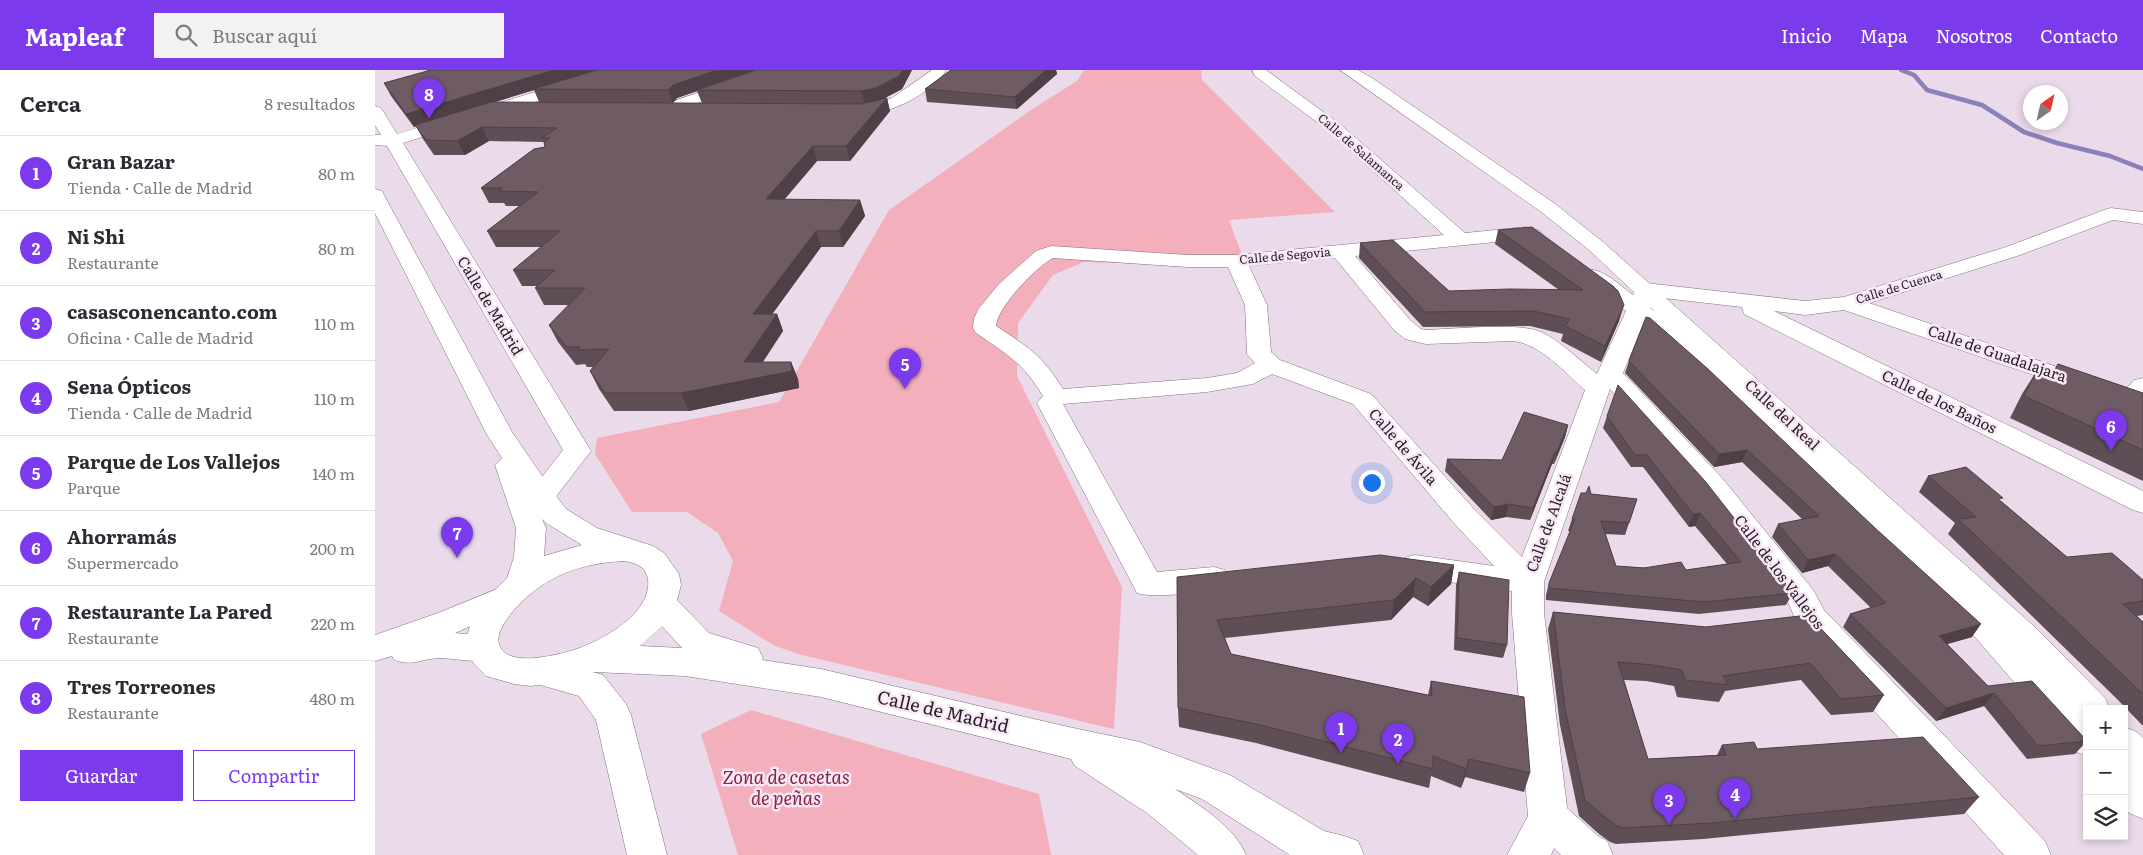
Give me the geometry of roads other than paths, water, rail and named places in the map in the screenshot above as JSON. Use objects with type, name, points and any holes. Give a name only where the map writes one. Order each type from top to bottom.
[{"type":"street","points":[[375,158],[388,142],[622,70]]},
{"type":"street","points":[[666,109],[776,70]]},
{"type":"street","points":[[835,111],[865,111],[889,106],[937,75],[939,70]]},
{"type":"street","name":"Calle de Salamanca","points":[[1259,70],[1260,73],[1335,128],[1460,239]]},
{"type":"street","points":[[1347,70],[1367,81],[1455,142]]},
{"type":"street","points":[[1357,70],[1421,114],[1455,142]]},
{"type":"street","points":[[498,109],[548,109]]},
{"type":"street","points":[[646,109],[706,109]]},
{"type":"street","name":"Calle de Madrid","points":[[375,112],[388,142],[577,451],[541,496]]},
{"type":"street","name":"Calle del Real","points":[[1455,142],[1547,207],[1597,246],[1642,300],[2025,638],[2088,705]]},
{"type":"street","points":[[375,195],[499,433],[556,516],[586,535],[623,550],[645,555],[660,566],[666,582],[661,602],[650,618],[635,632],[593,658],[568,667],[542,672]]},
{"type":"street","name":"Calle de Cuenca","points":[[1642,300],[1736,300],[1805,308],[1846,303],[2013,251],[2111,214],[2143,218]]},
{"type":"street","name":"Calle de Segovia","points":[[1056,397],[1039,370],[1024,355],[984,328],[984,321],[991,304],[1043,255],[1051,252],[1188,261],[1236,261],[1526,233],[1537,236],[1553,247]]},
{"type":"street","name":"Calle de los Vallejos","points":[[1340,251],[1402,325],[1413,334],[1426,337],[1513,334],[1531,336],[1604,381],[1713,485],[1803,599],[1796,619],[2031,855]]},
{"type":"street","points":[[1236,261],[1256,305],[1259,354],[1271,365],[1244,379],[1207,385],[1056,397],[1050,404],[1148,585],[1239,576]]},
{"type":"street","points":[[1576,264],[1642,300],[1659,325],[1714,374],[1880,532],[1987,628],[2083,736]]},
{"type":"street","name":"Calle de Alcalá","points":[[1527,855],[1532,852],[1548,816],[1537,604],[1604,381],[1642,300]]},
{"type":"street","name":"Calle de los Baños","points":[[1736,300],[2143,502]]},
{"type":"street","name":"Calle de Guadalajara","points":[[1846,303],[2130,400],[2143,385]]},
{"type":"street","name":"Calle de Ávila","points":[[1271,365],[1362,399],[1463,515],[1537,604]]},
{"type":"street","points":[[499,433],[531,528],[529,557],[512,592],[484,627],[483,649],[493,662],[514,671],[542,672],[591,685],[613,715],[647,855]]},
{"type":"street","points":[[375,648],[450,622],[512,592],[545,568],[599,551],[623,550]]},
{"type":"street","points":[[1387,562],[1537,604]]},
{"type":"street","name":"Calle de Madrid","points":[[661,602],[697,642],[821,683],[1065,742],[1140,758],[1216,787],[1316,849],[1344,855]]},
{"type":"street","points":[[375,656],[439,645],[483,649]]},
{"type":"street","name":"Calle de Madrid","points":[[593,658],[685,662],[821,683]]},
{"type":"street","name":"Calle de Madrid","points":[[1065,742],[1130,778],[1200,829],[1226,855]]},
{"type":"street","points":[[2128,747],[2143,763]]},
{"type":"street","points":[[2128,785],[2143,801]]},
{"type":"street","points":[[1548,816],[1584,850],[1593,855]]},
{"type":"waterway","points":[[1901,70],[1914,75],[1927,90],[1982,105],[2024,132],[2057,143],[2110,156],[2143,169]]},
{"type":"place","name":"Tres Torreones","points":[[429,119]]},
{"type":"place","name":"Parque de Los Vallejos","points":[[905,389]]},
{"type":"place","name":"Ahorramás","points":[[2111,451]]},
{"type":"place","name":"Restaurante La Pared","points":[[457,558]]},
{"type":"place","name":"Gran Bazar","points":[[1341,753]]},
{"type":"place","name":"Ni Shi","points":[[1398,764]]},
{"type":"place","name":"Sena Ópticos","points":[[1735,819]]},
{"type":"place","name":"casasconencanto.com","points":[[1669,825]]},
{"type":"park label","name":"Zona de casetas de peñas","points":[[786,788]]}]
